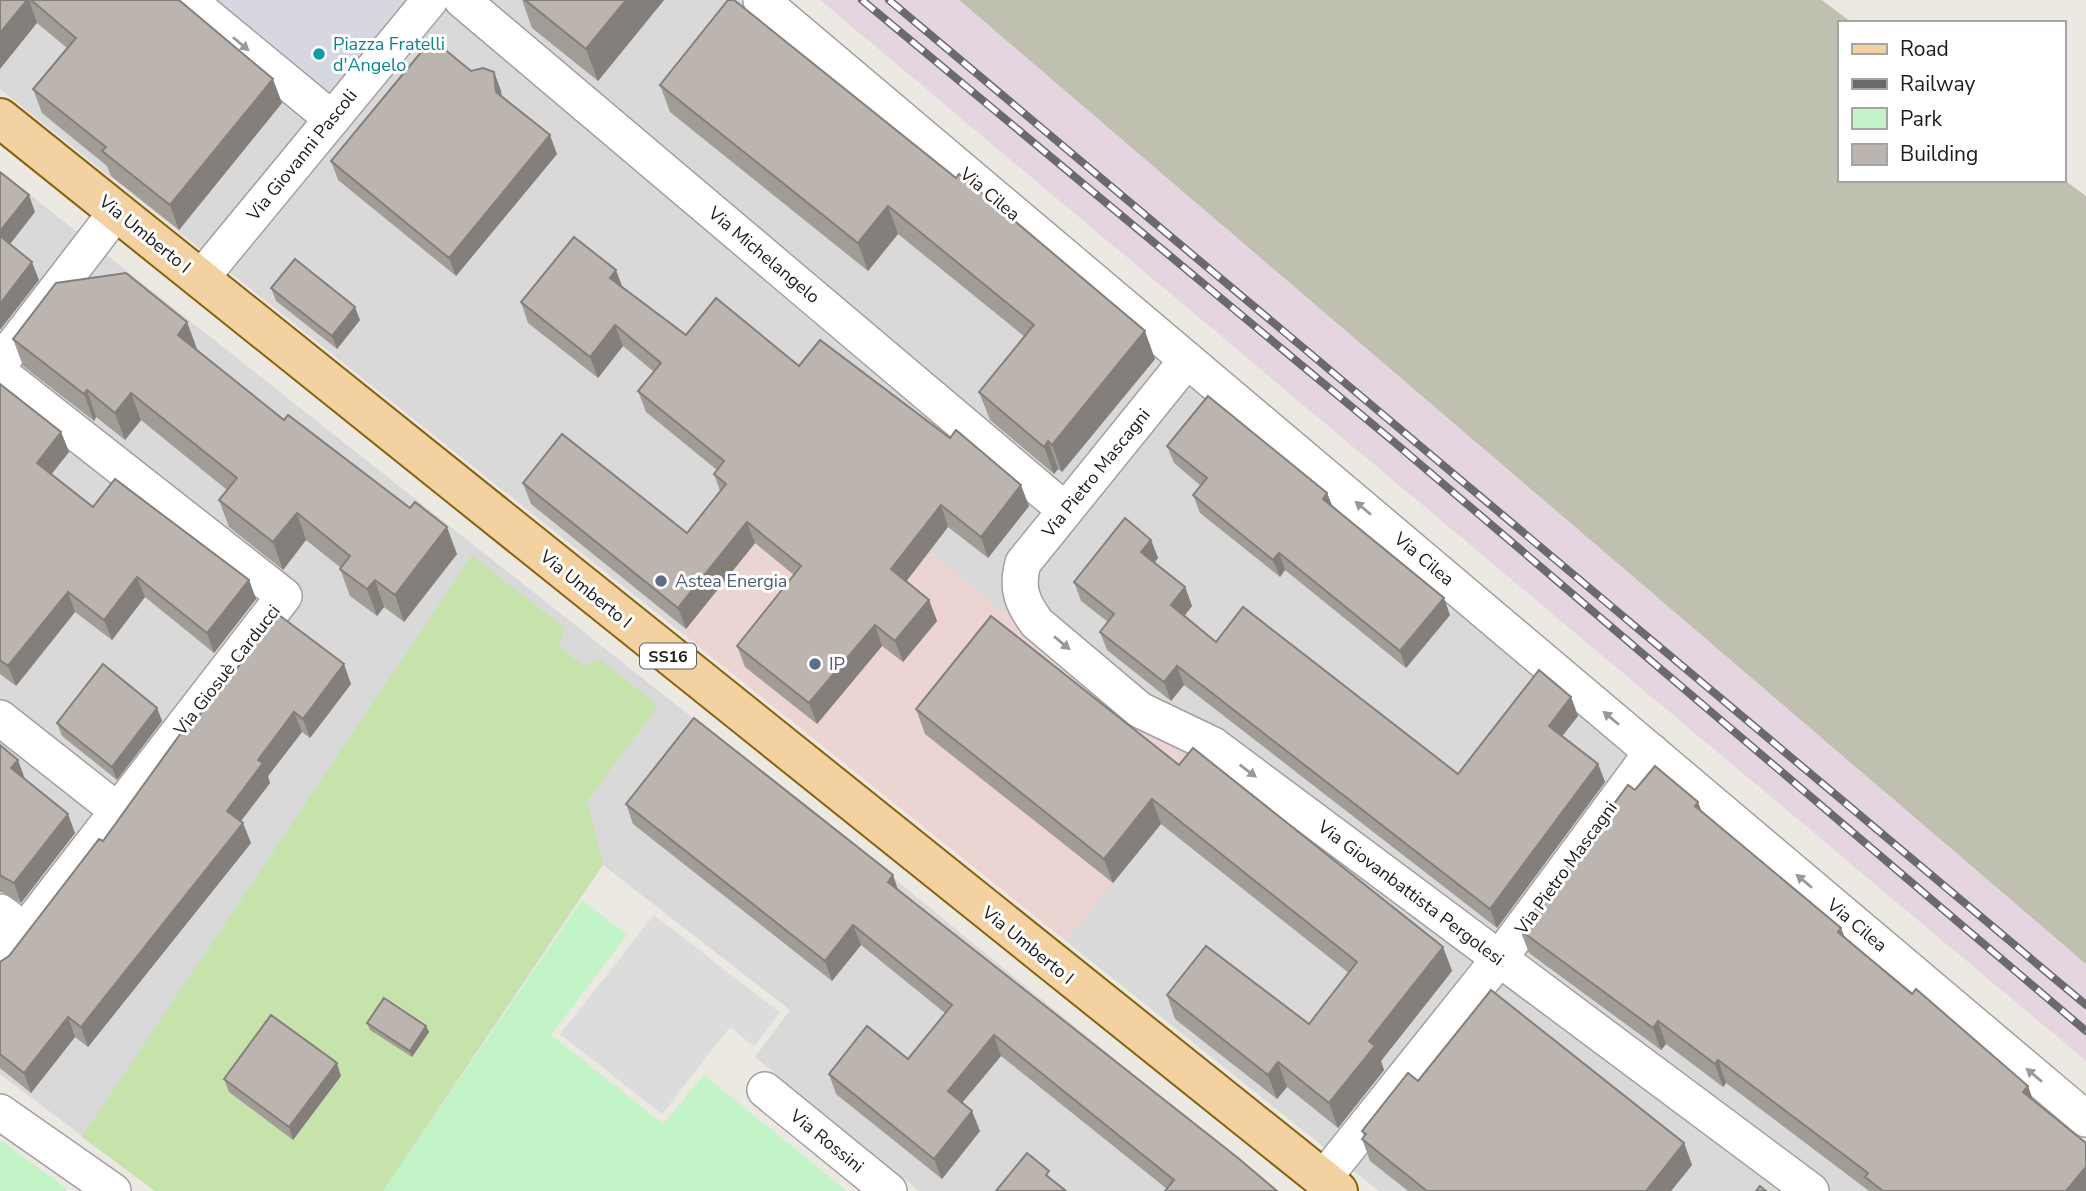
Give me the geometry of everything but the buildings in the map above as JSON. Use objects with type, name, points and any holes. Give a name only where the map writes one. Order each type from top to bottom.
[{"type":"main road","name":"Via Umberto I","points":[[0,118],[1330,1185]]},
{"type":"street","points":[[188,0],[332,119]]},
{"type":"street","name":"Via Giovanni Pascoli","points":[[201,278],[430,0]]},
{"type":"street","name":"Via Michelangelo","points":[[462,0],[1065,510]]},
{"type":"street","name":"Via Cilea","points":[[761,0],[2086,1119]]},
{"type":"street","points":[[0,363],[117,211]]},
{"type":"street","name":"Via Pietro Mascagni","points":[[1019,592],[1018,579],[1023,563],[1187,360]]},
{"type":"street","name":"Via Giosuè Carducci","points":[[0,373],[284,596],[118,811],[13,921],[0,964]]},
{"type":"street","name":"Via Giovanbattista Pergolesi","points":[[1019,592],[1037,623],[1140,710],[1213,745],[1811,1191]]},
{"type":"street","points":[[0,718],[118,811]]},
{"type":"street","name":"Via Pietro Mascagni","points":[[1330,1185],[1652,752]]},
{"type":"street","name":"Via Rossini","points":[[765,1090],[889,1191]]},
{"type":"street","points":[[0,1112],[97,1186]]},
{"type":"shaded area","points":[[0,0],[739,0],[1218,393],[2086,1147],[2086,1191],[1379,1191],[1066,941],[1201,772],[1016,624],[930,551],[790,503],[683,634],[0,89]]},
{"type":"shaded area","name":"Piazza Fratelli d'Angelo","points":[[188,0],[430,0],[332,119]]},
{"type":"shaded area","points":[[820,0],[959,0],[2086,964],[2086,1061]]},
{"type":"shaded area","points":[[959,0],[1822,0],[1849,21],[1838,21],[1838,182],[2065,180],[2086,196],[2086,964]]},
{"type":"shaded area","points":[[0,171],[836,831],[1276,1191],[919,1191],[755,1057],[790,1010],[603,865],[383,1191],[155,1191],[0,1074]]},
{"type":"shaded area","points":[[790,503],[897,589],[930,551],[1016,624],[1202,772],[1066,941],[683,634]]},
{"type":"shaded area","points":[[654,915],[780,1013],[754,1046],[730,1027],[662,1114],[560,1034]]},
{"type":"green space","points":[[472,555],[564,628],[559,647],[584,666],[599,659],[658,706],[587,801],[603,864],[383,1191],[155,1191],[82,1137]],"holes":[[[341,1076],[294,1139],[229,1092]]]},
{"type":"green space","points":[[582,900],[627,935],[551,1035],[663,1124],[704,1075],[847,1191],[383,1191]]},
{"type":"green space","points":[[0,1140],[63,1186],[68,1191],[0,1191]]},
{"type":"railway","points":[[862,0],[1394,442],[2086,1031]]},
{"type":"railway","points":[[889,0],[2086,1005]]},
{"type":"place","name":"Piazza Fratelli d'Angelo","points":[[319,54]]},
{"type":"place","name":"Astea Energia","points":[[661,581]]},
{"type":"place","name":"IP","points":[[815,664]]}]
